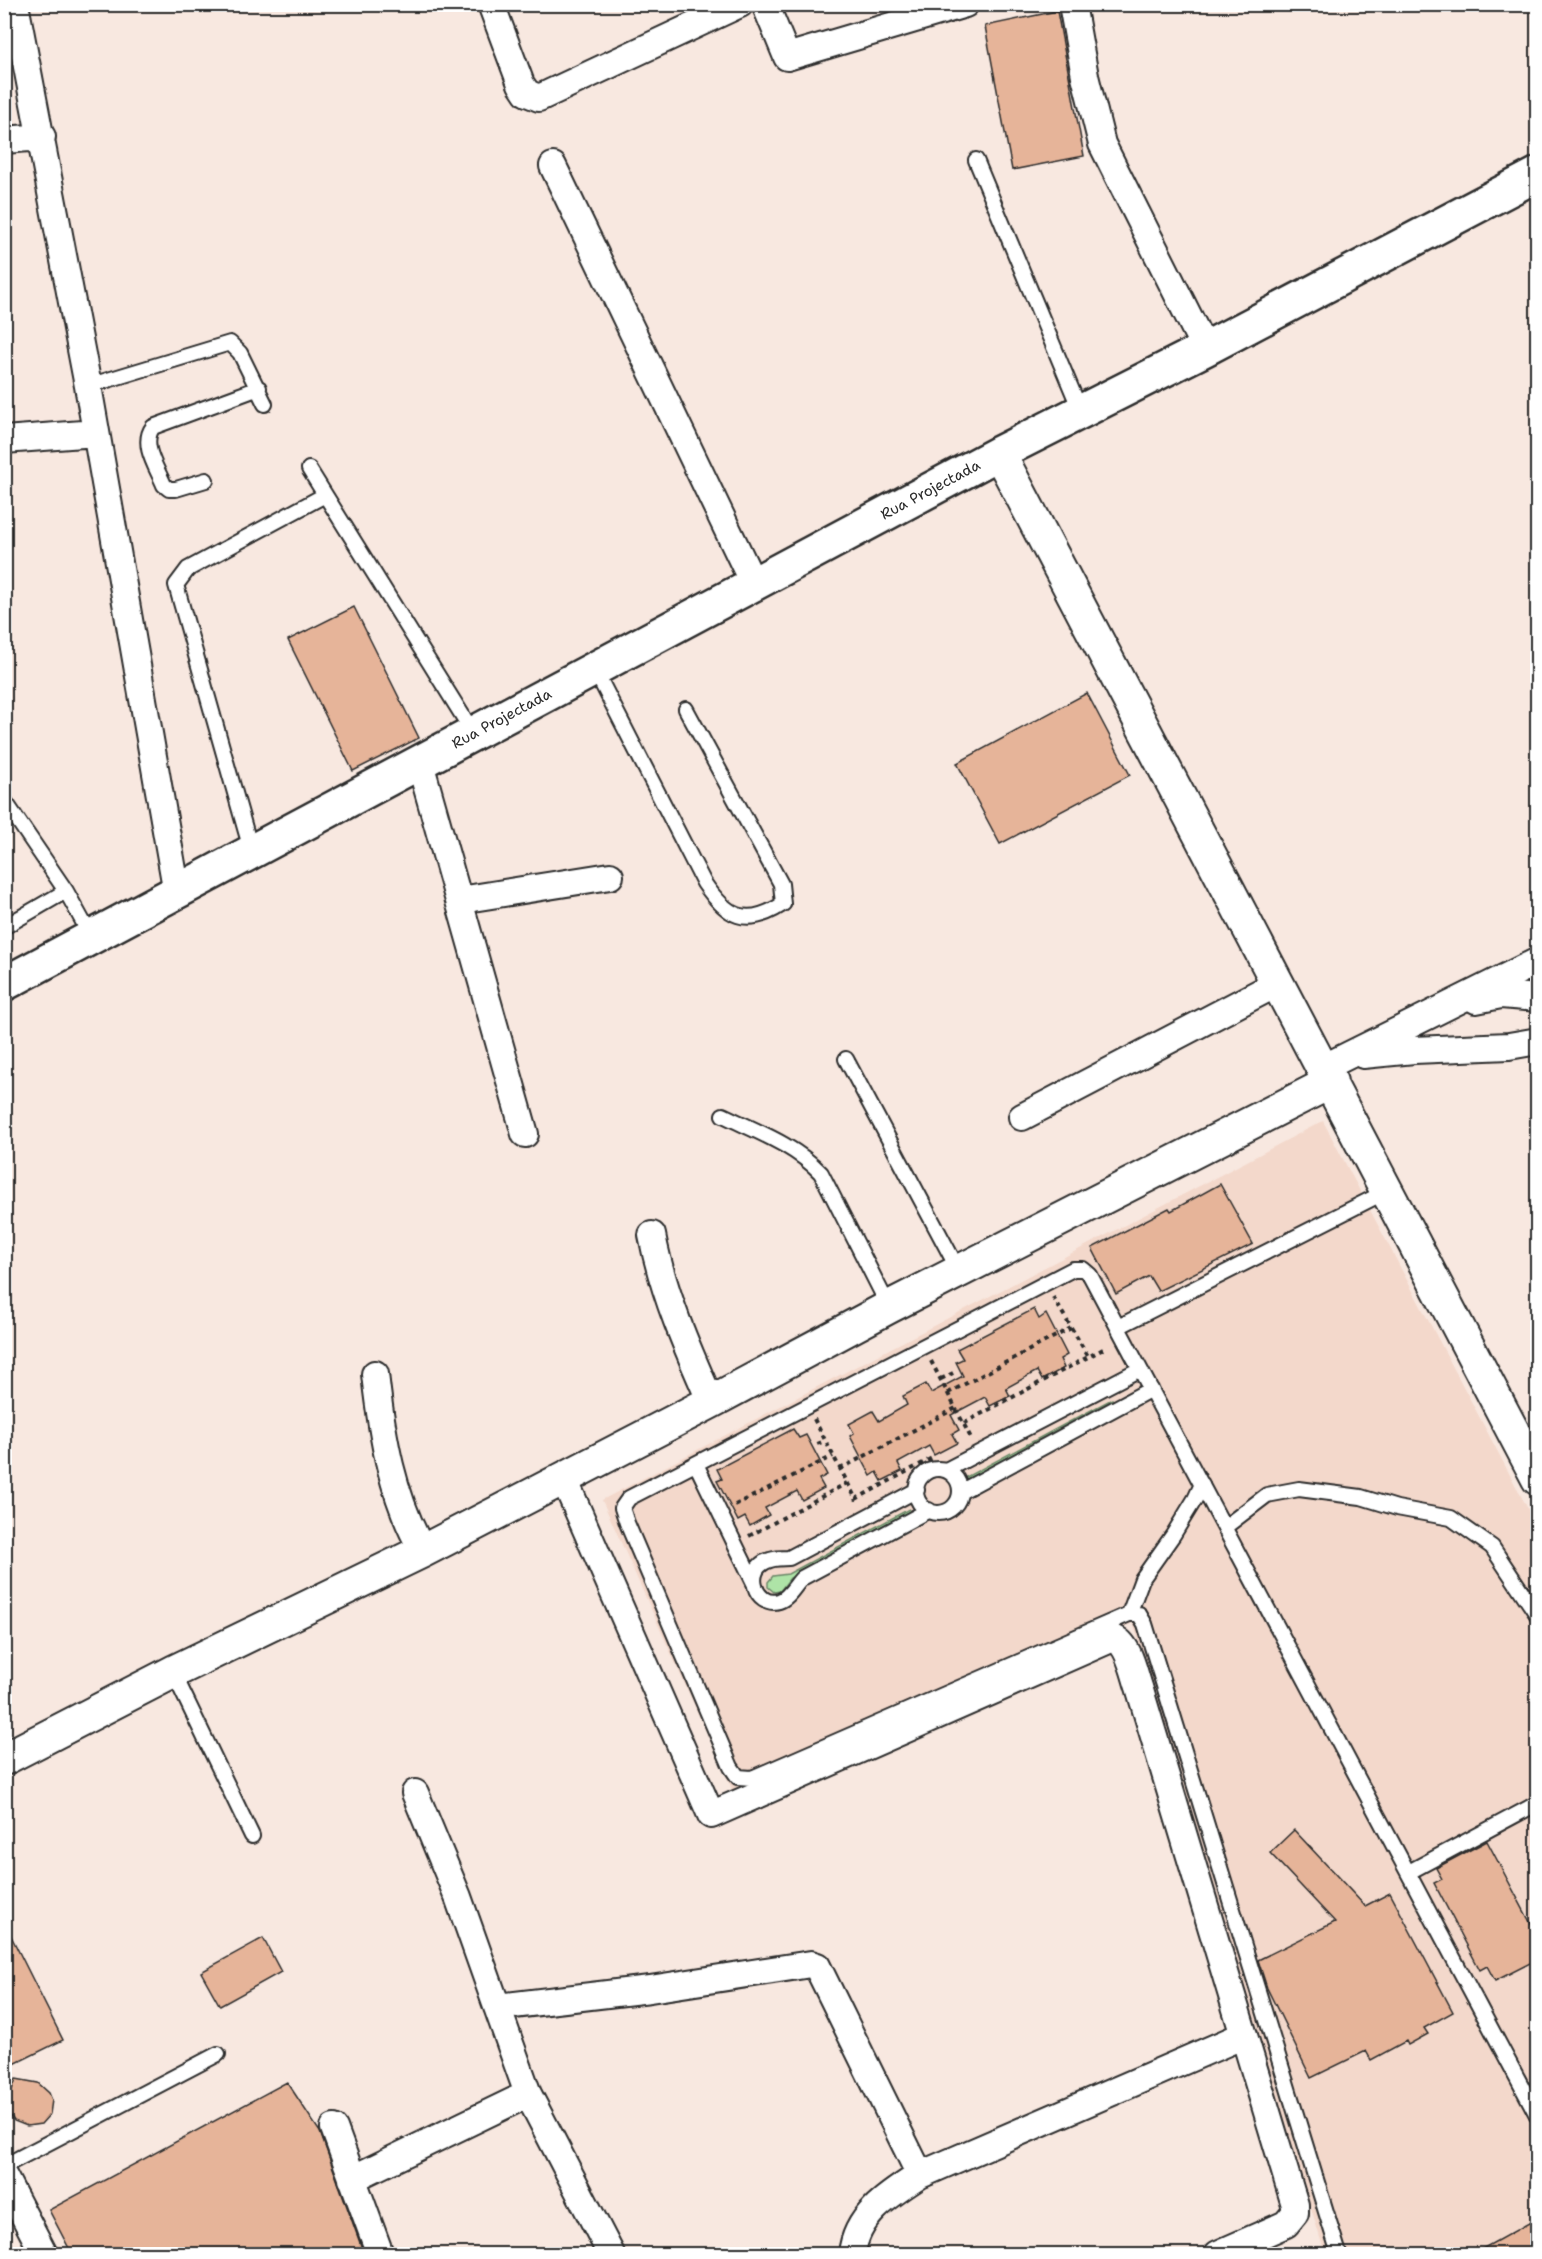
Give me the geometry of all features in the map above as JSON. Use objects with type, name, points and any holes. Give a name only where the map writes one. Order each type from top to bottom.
[{"type":"main road","name":"Rua Projectada","points":[[4,984],[999,453],[1205,349],[1538,174]]},
{"type":"street","points":[[15,4],[88,386],[177,893]]},
{"type":"street","points":[[491,4],[521,84],[527,93],[539,98],[740,4]]},
{"type":"street","points":[[765,4],[787,57],[965,4]]},
{"type":"street","points":[[1072,4],[1085,76],[1102,144],[1205,349]]},
{"type":"street","points":[[4,140],[42,137]]},
{"type":"street","points":[[554,166],[754,585]]},
{"type":"street","points":[[4,440],[96,433]]},
{"type":"street","points":[[999,453],[1538,1479]]},
{"type":"street","points":[[420,763],[525,1134]]},
{"type":"street","points":[[460,900],[610,876]]},
{"type":"street","points":[[1327,1075],[1441,1009],[1538,962]]},
{"type":"street","points":[[1022,1117],[1278,982]]},
{"type":"street","points":[[1441,1009],[1501,995],[1538,998]]},
{"type":"street","points":[[4,1759],[173,1672],[423,1551],[564,1479],[1366,1054],[1509,1046],[1538,1041]]},
{"type":"street","points":[[652,1234],[656,1257],[679,1328],[711,1402]]},
{"type":"street","points":[[375,1374],[380,1419],[396,1491],[411,1530],[423,1551]]},
{"type":"street","points":[[564,1479],[711,1815],[1117,1638],[1124,1647],[1139,1687],[1295,2205],[1295,2212],[1286,2224],[1218,2254]]},
{"type":"street","points":[[415,1793],[458,1897],[528,2094],[611,2254]]},
{"type":"street","points":[[497,2007],[650,1989],[812,1964],[817,1966],[920,2175]]},
{"type":"street","points":[[852,2254],[854,2239],[868,2215],[886,2197],[920,2175],[1244,2035]]},
{"type":"street","points":[[352,2179],[528,2094]]},
{"type":"street","points":[[334,2128],[380,2254]]},
{"type":"street","points":[[4,2177],[44,2254]]},
{"type":"lane","points":[[976,160],[1081,412]]},
{"type":"lane","points":[[88,386],[230,344],[240,353],[265,404]]},
{"type":"lane","points":[[206,480],[169,489],[164,485],[147,445],[148,433],[153,427],[259,388]]},
{"type":"lane","points":[[309,469],[474,734]]},
{"type":"lane","points":[[252,853],[176,585],[188,568],[325,495]]},
{"type":"lane","points":[[595,670],[704,883],[715,900],[731,913],[749,917],[767,914],[783,904],[781,884],[686,709]]},
{"type":"lane","points":[[4,800],[66,891],[93,938]]},
{"type":"lane","points":[[4,927],[66,891]]},
{"type":"lane","points":[[846,1059],[959,1271]]},
{"type":"lane","points":[[723,1115],[789,1147],[822,1173],[889,1307]]},
{"type":"lane","points":[[1118,1328],[1387,1191]]},
{"type":"lane","points":[[1339,2254],[1145,1624],[1140,1614],[1129,1614],[752,1778],[738,1777],[726,1756],[622,1508],[629,1498],[1073,1269],[1083,1269],[1090,1275],[1538,2117]]},
{"type":"lane","points":[[928,1510],[918,1500],[917,1490],[918,1482],[928,1472],[935,1469],[946,1470],[1140,1369]]},
{"type":"lane","points":[[960,1492],[1151,1389]]},
{"type":"lane","points":[[696,1464],[754,1584],[764,1599],[780,1601],[802,1578],[928,1510],[942,1512],[952,1508],[960,1492],[956,1478],[946,1470]]},
{"type":"lane","points":[[1129,1614],[1142,1579],[1190,1508],[1202,1484]]},
{"type":"lane","points":[[1225,1527],[1267,1496],[1299,1489],[1361,1497],[1397,1508],[1450,1518],[1492,1547],[1538,1616]]},
{"type":"lane","points":[[754,1584],[753,1575],[769,1560],[789,1558],[917,1490]]},
{"type":"lane","points":[[173,1672],[252,1836]]},
{"type":"lane","points":[[1409,1872],[1538,1803]]},
{"type":"lane","points":[[4,2166],[218,2054]]},
{"type":"path","points":[[1047,1288],[1088,1356]]},
{"type":"path","points":[[948,1393],[1071,1328]]},
{"type":"path","points":[[964,1423],[1105,1347],[1108,1354]]},
{"type":"path","points":[[926,1352],[971,1438],[960,1443]]},
{"type":"path","points":[[941,1379],[955,1372]]},
{"type":"path","points":[[840,1469],[956,1408]]},
{"type":"path","points":[[811,1413],[856,1499],[939,1454]]},
{"type":"path","points":[[817,1444],[825,1441]]},
{"type":"path","points":[[734,1506],[833,1456]]},
{"type":"path","points":[[741,1540],[847,1482]]},
{"type":"shaded area","points":[[1323,1121],[1537,1526],[1537,2254],[1325,2254],[1133,1623],[736,1798],[602,1500]]},
{"type":"green space","points":[[1112,1399],[1115,1403],[969,1482],[966,1477]]},
{"type":"green space","points":[[909,1509],[911,1513],[790,1578],[780,1591],[774,1592],[768,1587],[768,1582],[773,1576],[788,1574]]},
{"type":"building","points":[[1057,11],[1084,156],[1012,170],[985,26]]},
{"type":"building","points":[[354,607],[419,738],[353,771],[288,640]]},
{"type":"building","points":[[1087,693],[1130,775],[1000,844],[957,763]]},
{"type":"building","points":[[1220,1184],[1253,1244],[1158,1291],[1149,1276],[1116,1294],[1092,1248],[1169,1208],[1171,1211]]},
{"type":"building","points":[[1034,1309],[1039,1319],[1046,1314],[1067,1355],[1060,1359],[1064,1368],[1042,1380],[1037,1371],[1006,1388],[1010,1396],[990,1406],[985,1397],[951,1415],[959,1430],[952,1434],[957,1443],[934,1455],[929,1446],[898,1463],[902,1471],[882,1481],[877,1472],[871,1476],[850,1436],[854,1433],[849,1424],[873,1411],[879,1421],[907,1405],[903,1396],[926,1384],[931,1393],[963,1376],[956,1362],[963,1359],[957,1349]]},
{"type":"building","points":[[793,1429],[799,1438],[806,1435],[827,1475],[819,1479],[824,1488],[802,1500],[797,1491],[765,1508],[769,1515],[750,1526],[745,1517],[738,1521],[717,1481],[722,1479],[717,1469]]},
{"type":"building","points":[[1294,1830],[1365,1906],[1390,1893],[1453,2012],[1424,2028],[1428,2034],[1408,2045],[1406,2041],[1371,2060],[1366,2051],[1311,2078],[1267,1988],[1258,1960],[1335,1922],[1270,1853]]},
{"type":"building","points":[[1487,1841],[1538,1937],[1538,1959],[1495,1981],[1487,1966],[1480,1970],[1434,1883],[1442,1879],[1436,1868]]},
{"type":"building","points":[[4,1922],[63,2040],[4,2069]]},
{"type":"building","points":[[263,1938],[281,1972],[220,2006],[201,1972]]},
{"type":"building","points":[[16,2079],[38,2083],[49,2093],[52,2100],[50,2114],[41,2124],[27,2126],[14,2121],[10,2115],[8,2100]]},
{"type":"building","points":[[287,2082],[320,2132],[364,2254],[72,2254],[49,2210]]},
{"type":"building","points":[[1538,2218],[1538,2254],[1473,2254]]}]
